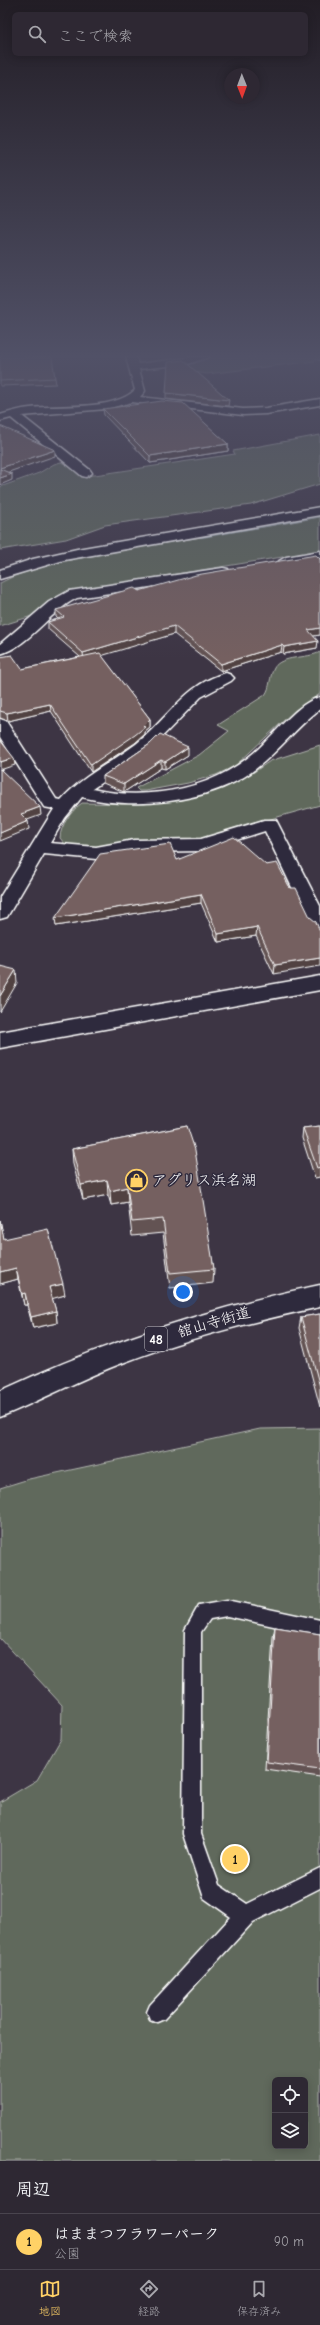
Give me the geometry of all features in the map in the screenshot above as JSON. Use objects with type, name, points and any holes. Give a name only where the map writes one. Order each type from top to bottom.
[{"type":"street","points":[[67,458],[86,473]]},
{"type":"street","points":[[0,574],[22,566],[53,558],[163,537],[240,527],[320,511]]},
{"type":"street","points":[[269,564],[320,555]]},
{"type":"street","points":[[0,650],[23,636],[56,603],[74,594],[240,569]]},
{"type":"street","points":[[0,913],[64,806],[78,791],[143,747],[195,694],[226,678]]},
{"type":"street","points":[[78,791],[109,798],[143,798],[192,789],[222,780],[243,770],[259,758],[288,727],[320,702]]},
{"type":"street","points":[[0,724],[50,803],[64,806]]},
{"type":"street","points":[[38,848],[96,853],[134,846],[202,844],[270,824],[320,925]]},
{"type":"street","points":[[0,1040],[320,983]]},
{"type":"street","name":"舘山寺街道","points":[[0,1404],[86,1365],[137,1345],[238,1314],[320,1296]]},
{"type":"lane","points":[[246,1915],[211,1891],[192,1834],[193,1630],[205,1611],[227,1608],[320,1628]]},
{"type":"lane","points":[[157,2012],[246,1915],[320,1878]]},
{"type":"green space","points":[[209,458],[320,458],[320,484],[251,505],[105,525],[66,539],[0,550],[0,487],[39,473],[54,464],[61,462],[85,475],[95,475]]},
{"type":"green space","points":[[320,517],[320,551],[70,591],[58,596],[32,616],[0,626],[0,583],[24,572],[102,554]]},
{"type":"green space","points":[[320,652],[320,694],[295,710],[235,766],[216,775],[188,783],[145,791],[139,791],[136,788],[199,755],[229,731],[218,725],[265,695],[272,671],[277,664],[288,659],[309,656]]},
{"type":"green space","points":[[320,745],[320,805],[200,839],[95,847],[73,846],[64,843],[60,838],[62,828],[67,819],[82,803],[145,804],[196,794],[228,785],[251,774],[270,761]]},
{"type":"green space","points":[[320,1428],[320,2161],[0,2161],[0,1802],[37,1780],[61,1739],[62,1705],[0,1638],[0,1488],[29,1479],[260,1429]]},
{"type":"building","points":[[0,458],[31,458],[0,468]]},
{"type":"building","points":[[0,469],[12,474],[0,478]]},
{"type":"building","points":[[316,555],[320,559],[320,628],[308,630],[318,641],[284,647],[282,645],[221,664],[174,626],[83,653],[48,622],[64,617],[56,610],[134,588],[139,591],[196,575]]},
{"type":"building","points":[[100,653],[150,719],[143,726],[145,727],[135,735],[91,765],[50,704],[7,713],[0,711],[0,657],[12,655],[22,669]]},
{"type":"building","points":[[160,734],[188,747],[165,762],[161,760],[124,784],[103,776],[150,744]]},
{"type":"building","points":[[0,740],[14,758],[0,762]]},
{"type":"building","points":[[0,769],[40,807],[21,814],[28,821],[0,833]]},
{"type":"building","points":[[234,837],[266,865],[277,863],[290,888],[296,888],[310,917],[316,922],[320,931],[320,958],[275,965],[257,927],[218,934],[201,894],[55,918],[100,854],[170,844],[177,860]]},
{"type":"building","points":[[0,966],[16,970],[0,996]]},
{"type":"building","name":"アグリス浜名湖","points":[[187,1126],[195,1150],[214,1269],[170,1273],[163,1219],[132,1222],[127,1187],[110,1191],[107,1180],[81,1185],[72,1149]]},
{"type":"building","points":[[320,1126],[320,1167],[317,1168],[303,1128]]},
{"type":"building","points":[[0,1220],[4,1239],[48,1229],[63,1284],[49,1287],[56,1311],[31,1317],[25,1293],[22,1294],[16,1268],[0,1272]]},
{"type":"building","points":[[320,1314],[320,1387],[301,1317]]},
{"type":"building","points":[[275,1627],[320,1634],[320,1769],[267,1762]]},
{"type":"waterway","points":[[202,535],[320,514]]},
{"type":"place","name":"アグリス浜名湖","points":[[137,1180]]},
{"type":"place","name":"はままつフラワーパーク","points":[[235,1859]]}]
